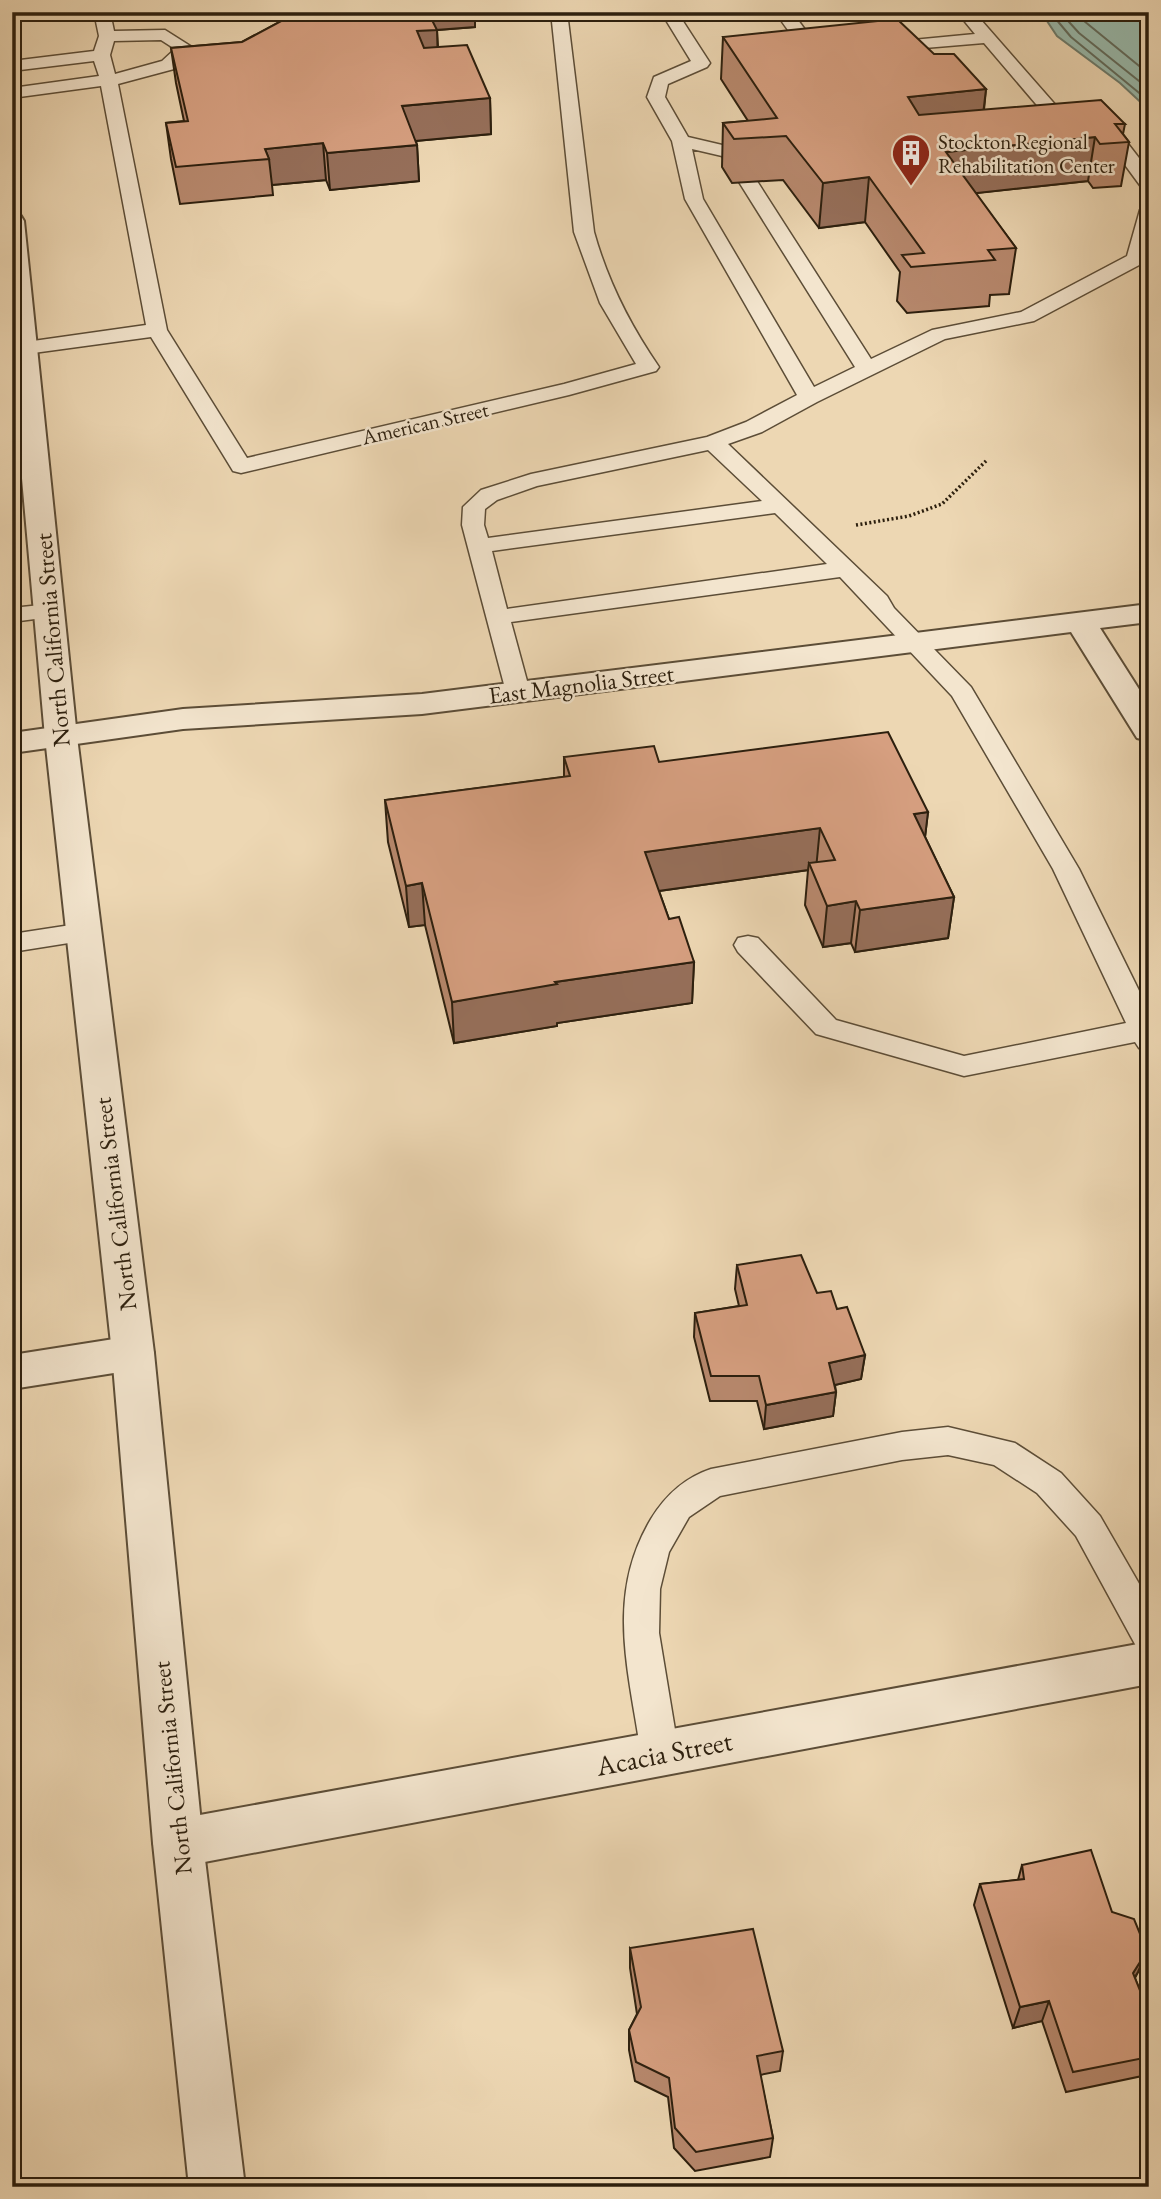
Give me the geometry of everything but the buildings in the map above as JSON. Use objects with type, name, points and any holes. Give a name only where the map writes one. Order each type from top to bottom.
[{"type":"street","name":"North California Street","points":[[12,221],[19,349],[132,1353],[178,1843],[217,2187]]},
{"type":"street","name":"East Magnolia Street","points":[[12,743],[183,719],[422,704],[1149,613]]},
{"type":"street","points":[[1080,621],[1145,720]]},
{"type":"street","points":[[12,1372],[132,1353]]},
{"type":"street","name":"Acacia Street","points":[[178,1843],[1149,1663]]},
{"type":"lane","points":[[12,66],[101,55],[107,36],[102,12]]},
{"type":"lane","name":"American Street","points":[[101,55],[109,81],[157,330],[241,466],[569,389],[649,367],[630,341],[592,262],[584,232],[559,12]]},
{"type":"lane","points":[[669,12],[707,62],[660,81],[656,97],[681,141],[694,199],[809,397]]},
{"type":"lane","points":[[783,12],[820,53],[789,56]]},
{"type":"lane","points":[[868,12],[897,46]]},
{"type":"lane","points":[[965,12],[1053,113],[1109,131],[1149,184]]},
{"type":"lane","points":[[12,93],[109,81],[168,65],[186,48],[165,34],[107,36]]},
{"type":"lane","points":[[869,49],[988,38]]},
{"type":"lane","points":[[681,141],[729,152],[868,370]]},
{"type":"lane","points":[[518,692],[473,525],[474,507],[489,495],[531,481],[713,442],[754,427],[809,397],[939,334],[1027,317],[1136,259],[1149,210]]},
{"type":"lane","points":[[19,349],[157,330]]},
{"type":"lane","points":[[713,442],[879,601],[884,611],[962,692],[1052,845],[1147,1033],[964,1066],[826,1027],[748,945]]},
{"type":"lane","points":[[479,546],[779,506]]},
{"type":"lane","points":[[498,617],[845,569]]},
{"type":"lane","points":[[12,615],[50,611]]},
{"type":"lane","points":[[12,943],[83,932]]},
{"type":"lane","points":[[660,1754],[641,1633],[642,1589],[652,1549],[677,1507],[711,1483],[902,1447],[948,1441],[1003,1453],[1049,1483],[1088,1526],[1149,1635]]},
{"type":"path","points":[[806,532],[909,516],[942,504],[987,460]]},
{"type":"water","points":[[1041,12],[1149,12],[1149,110],[1120,83],[1057,36]]},
{"type":"place","name":"Stockton Regional Rehabilitation Center","points":[[911,187]]}]
